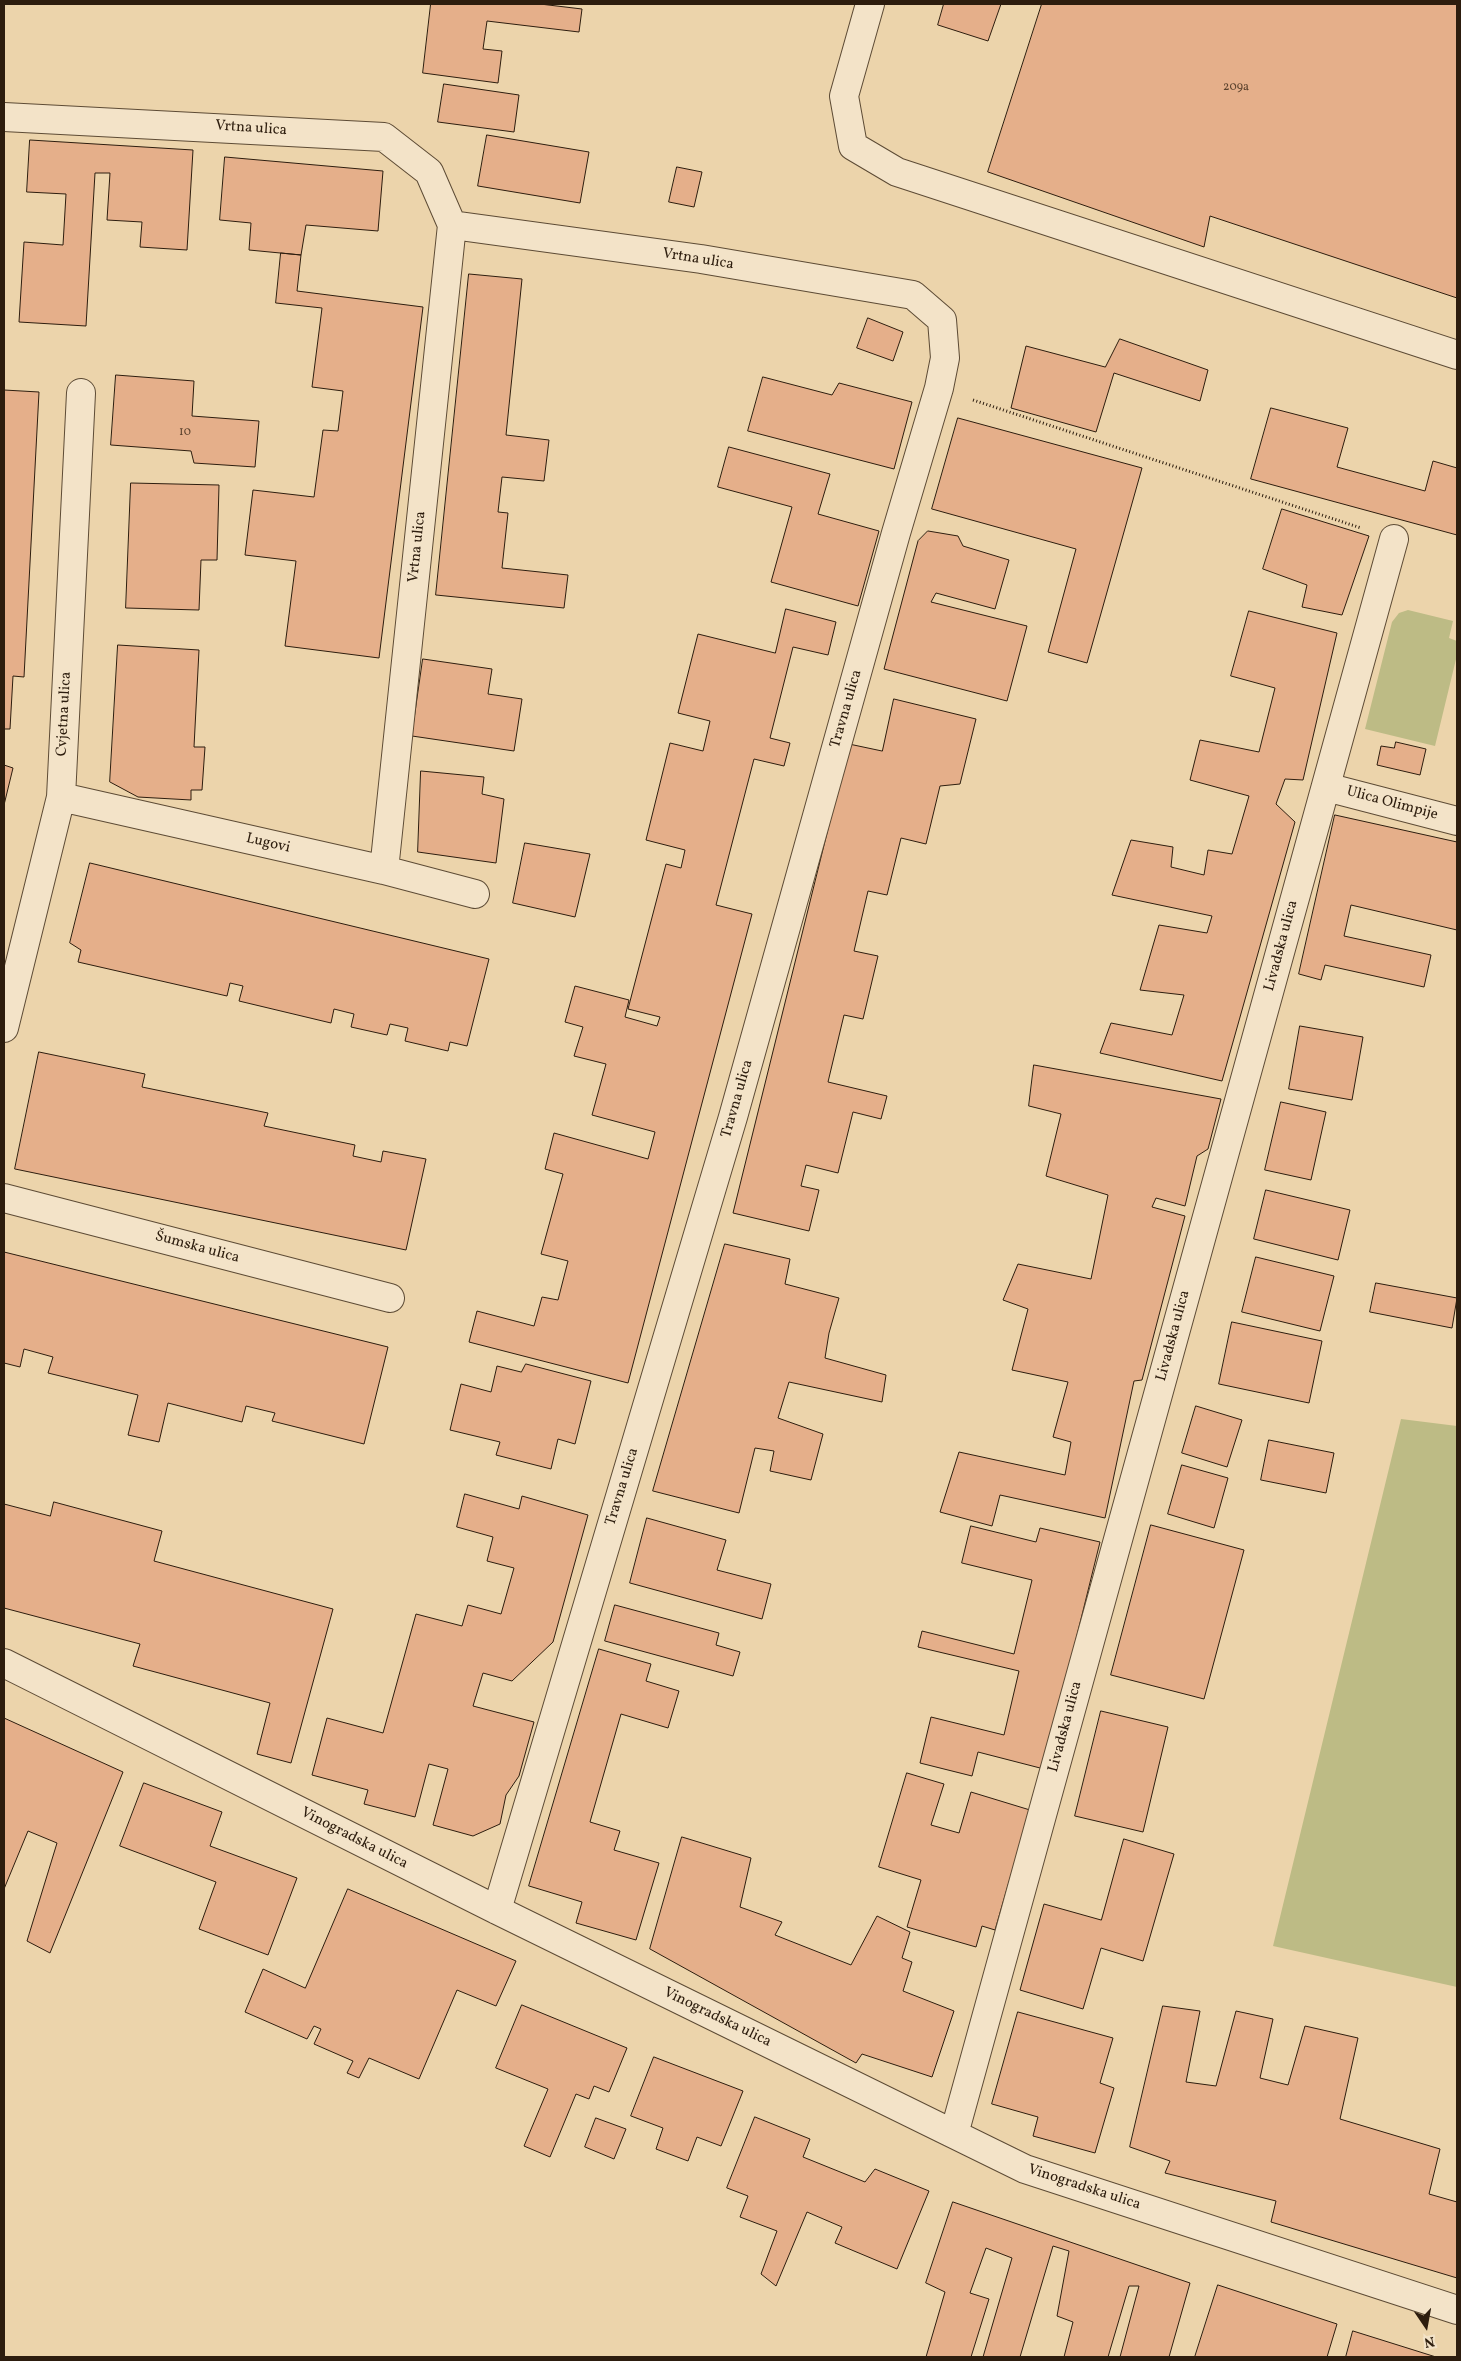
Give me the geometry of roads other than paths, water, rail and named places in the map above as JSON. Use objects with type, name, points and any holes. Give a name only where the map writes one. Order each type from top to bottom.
[{"type":"street","points":[[870,4],[844,96],[853,146],[897,172],[1457,354]]},
{"type":"street","name":"Vrtna ulica","points":[[4,117],[384,137],[429,172],[452,225],[384,870]]},
{"type":"street","name":"Vrtna ulica","points":[[452,225],[702,260],[913,295]]},
{"type":"street","name":"Travna ulica","points":[[496,1910],[733,1117],[896,534],[940,388],[945,358],[942,320],[913,295]]},
{"type":"street","name":"Cvjetna ulica","points":[[4,1028],[61,797],[81,393]]},
{"type":"street","name":"Livadska ulica","points":[[954,2134],[1394,539]]},
{"type":"street","name":"Ulica Olimpije","points":[[1326,787],[1457,821]]},
{"type":"street","name":"Lugovi","points":[[61,797],[384,870],[475,894]]},
{"type":"street","name":"Šumska ulica","points":[[4,1198],[390,1298]]},
{"type":"street","name":"Vinogradska ulica","points":[[4,1663],[496,1910],[1026,2169],[1457,2310]]}]
